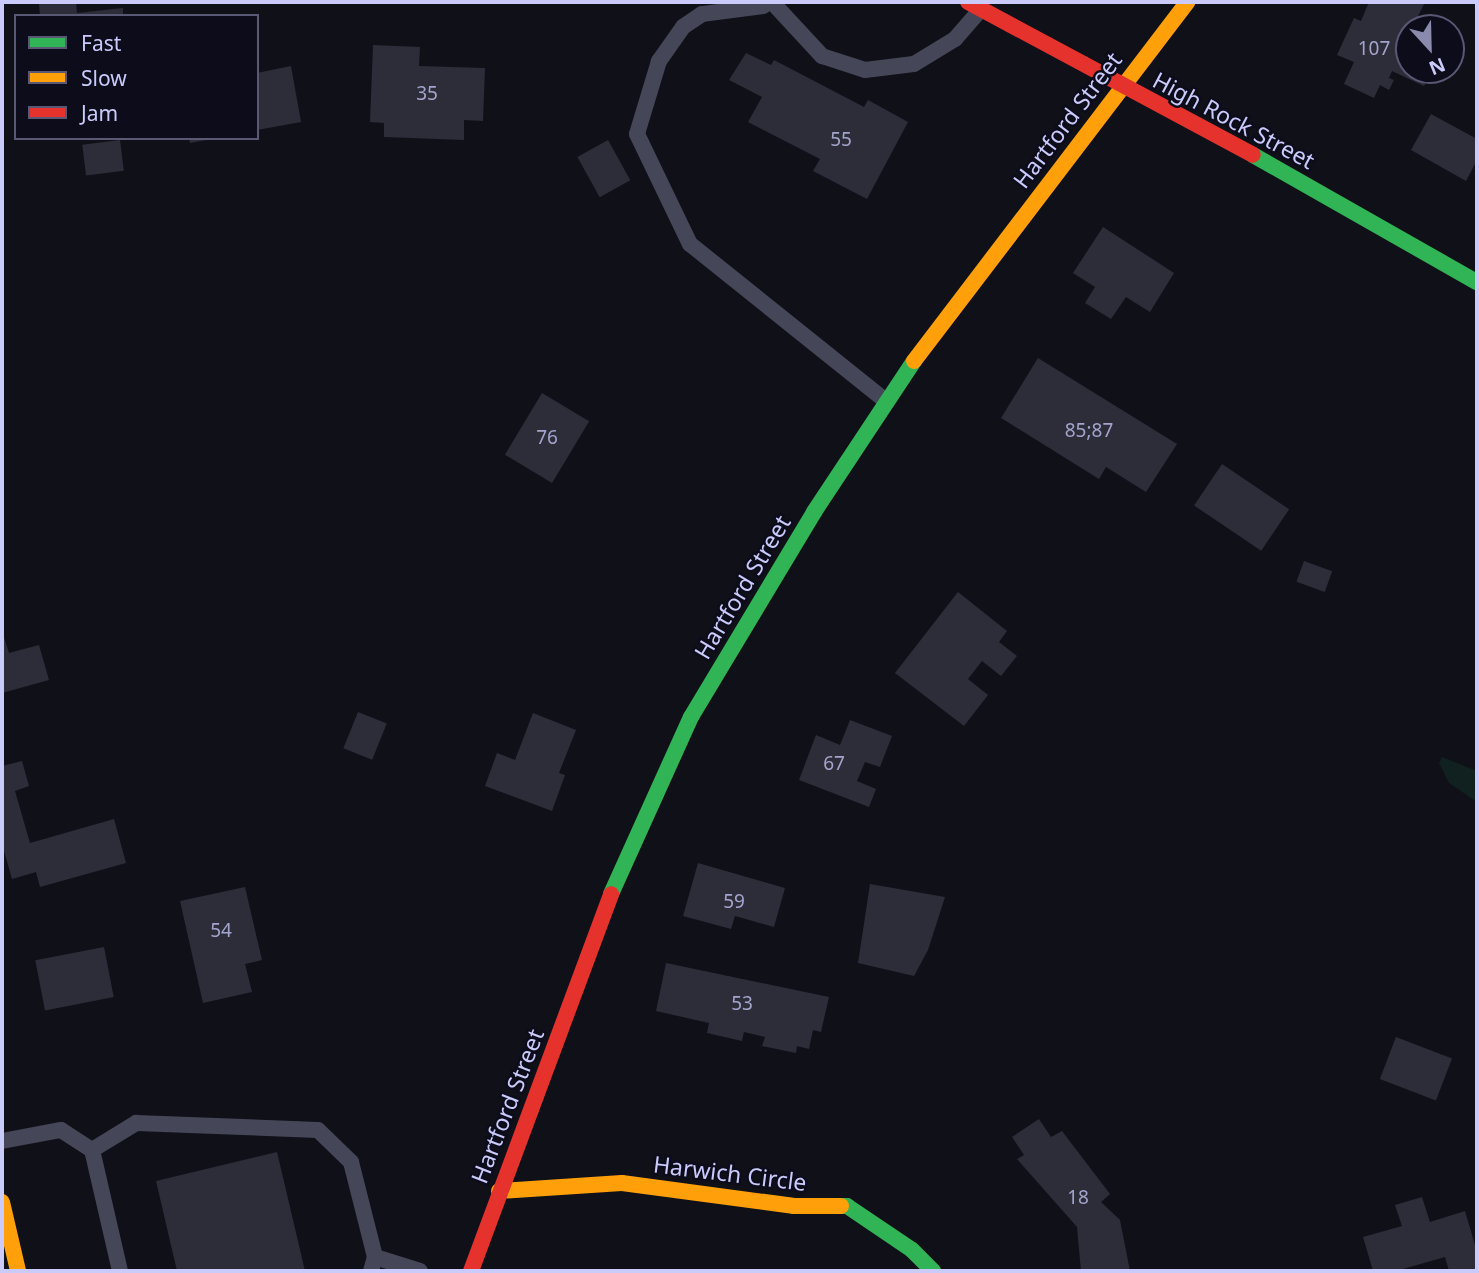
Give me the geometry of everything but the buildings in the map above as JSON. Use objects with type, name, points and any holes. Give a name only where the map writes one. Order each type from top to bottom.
[{"type":"street","name":"Hartford Street","points":[[471,1271],[606,907],[691,717],[814,512],[886,401],[1121,86],[1187,2]]},
{"type":"street","name":"High Rock Street","points":[[975,5],[1121,86],[1193,121],[1477,282]]},
{"type":"street","name":"Harwich Circle","points":[[499,1191],[622,1183],[794,1206],[847,1206],[912,1250],[933,1271]]},
{"type":"street","points":[[3,1208],[18,1271]]},
{"type":"lane","points":[[886,401],[690,244],[637,134],[659,61],[683,27],[702,14],[763,6],[771,2],[822,56],[865,70],[914,64],[955,39],[975,5]]},
{"type":"lane","points":[[92,1150],[136,1123],[318,1130],[351,1161],[373,1264],[420,1271]]},
{"type":"lane","points":[[2,1141],[61,1130],[92,1150],[120,1271]]},
{"type":"shaded area","points":[[1442,757],[1477,771],[1477,802],[1449,783],[1439,763]]},
{"type":"traffic: fast","points":[[1253,155],[1477,282]]},
{"type":"traffic: fast","points":[[611,894],[691,717],[814,512],[914,361]]},
{"type":"traffic: fast","points":[[841,1206],[847,1206],[912,1250],[933,1271]]},
{"type":"traffic: slow","points":[[914,361],[1187,2]]},
{"type":"traffic: slow","points":[[499,1191],[622,1183],[794,1206],[841,1206]]},
{"type":"traffic: slow","points":[[2,1202],[18,1271]]},
{"type":"traffic: jam","points":[[968,2],[1253,155]]},
{"type":"traffic: jam","points":[[471,1271],[611,894]]}]
